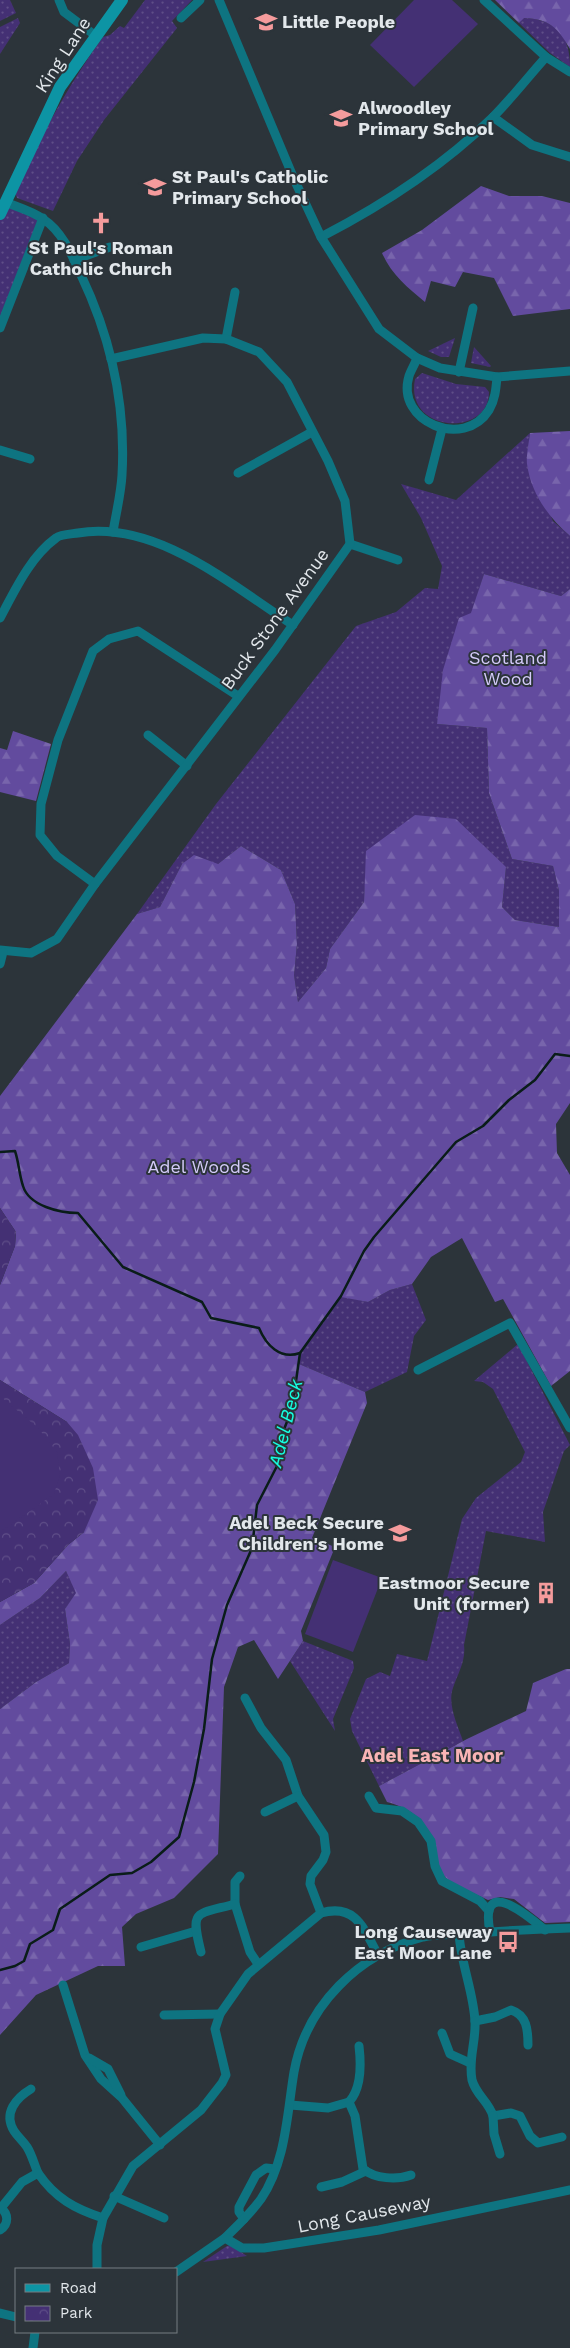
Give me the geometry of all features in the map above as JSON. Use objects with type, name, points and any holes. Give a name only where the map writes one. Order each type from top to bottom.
[{"type":"street","points":[[59,0],[64,12],[96,36]]},
{"type":"street","name":"King Lane","points":[[2,208],[60,87],[122,0]]},
{"type":"street","points":[[181,18],[200,0]]},
{"type":"street","points":[[218,0],[294,179],[321,237],[379,330],[417,358],[440,368],[497,377],[570,371]]},
{"type":"street","points":[[484,0],[546,57],[570,72]]},
{"type":"street","points":[[321,237],[388,200],[453,152],[493,116],[546,57]]},
{"type":"street","points":[[493,116],[532,145],[570,157]]},
{"type":"street","points":[[2,208],[43,218],[54,228],[74,260],[100,319],[118,386],[122,430],[122,476],[113,532]]},
{"type":"street","points":[[0,328],[43,218]]},
{"type":"street","points":[[74,260],[110,247]]},
{"type":"street","points":[[226,339],[235,292]]},
{"type":"street","points":[[459,372],[472,308]]},
{"type":"street","name":"Buck Stone Avenue","points":[[2,951],[31,952],[57,939],[96,884],[292,625],[350,544],[345,501],[328,461],[287,382],[259,352],[226,339],[203,338],[111,359]]},
{"type":"street","points":[[417,358],[408,377],[408,392],[413,406],[422,418],[442,429],[464,428],[478,422],[488,411],[494,397],[497,377]]},
{"type":"street","points":[[428,480],[442,429]]},
{"type":"street","points":[[238,473],[312,432]]},
{"type":"street","points":[[0,450],[30,459]]},
{"type":"street","points":[[0,618],[30,564],[57,537],[92,531],[140,536],[178,552],[292,625]]},
{"type":"street","points":[[350,544],[398,560]]},
{"type":"street","points":[[96,884],[57,856],[40,835],[41,804],[58,740],[93,650],[109,639],[138,631],[238,696]]},
{"type":"street","points":[[148,735],[187,766]]},
{"type":"street","points":[[0,964],[2,951]]},
{"type":"street","points":[[418,1370],[510,1323],[570,1428]]},
{"type":"street","points":[[245,1698],[256,1719],[290,1767],[298,1796],[324,1835],[326,1843],[323,1860],[312,1876],[310,1884],[321,1913]]},
{"type":"street","points":[[265,1812],[298,1796]]},
{"type":"street","points":[[369,1796],[376,1808],[402,1811],[418,1822],[431,1840],[435,1866],[442,1881],[480,1901],[489,1911]]},
{"type":"street","points":[[240,1876],[235,1882],[233,1890],[235,1904],[250,1952],[258,1964]]},
{"type":"street","points":[[490,1932],[487,1917],[492,1906],[499,1902],[511,1904],[545,1930]]},
{"type":"street","points":[[201,1952],[194,1926],[196,1918],[202,1913],[235,1904]]},
{"type":"street","points":[[97,2268],[97,2244],[103,2218],[133,2166],[201,2110],[222,2083],[226,2075],[215,2029],[220,2014],[248,1974],[321,1913],[341,1910],[356,1918],[364,1928],[378,1955]]},
{"type":"street","points":[[178,2271],[225,2238],[260,2199],[275,2169],[300,2051],[317,2012],[347,1977],[378,1955],[395,1946],[424,1937],[570,1928]]},
{"type":"street","points":[[140,1947],[196,1931]]},
{"type":"street","points":[[459,1934],[461,1957],[475,2021],[470,2063],[473,2083],[478,2094],[492,2110],[494,2134],[500,2154]]},
{"type":"street","points":[[63,1986],[85,2055],[100,2079],[122,2098],[160,2145]]},
{"type":"street","points":[[475,2021],[496,2017],[511,2010],[518,2012],[524,2020],[528,2032],[528,2045]]},
{"type":"street","points":[[164,2015],[220,2014]]},
{"type":"street","points":[[442,2033],[450,2054],[470,2063]]},
{"type":"street","points":[[290,2105],[328,2108],[349,2102],[354,2094],[361,2068],[359,2046]]},
{"type":"street","points":[[31,2089],[11,2108],[10,2119],[14,2131],[28,2148],[38,2173],[52,2190],[72,2207],[103,2218]]},
{"type":"street","points":[[349,2102],[355,2116],[360,2163],[366,2171],[376,2176],[399,2178],[411,2175]]},
{"type":"street","points":[[493,2116],[511,2114],[520,2116],[530,2136],[538,2143],[562,2137]]},
{"type":"street","points":[[244,2219],[238,2207],[256,2175],[266,2168],[275,2169]]},
{"type":"street","points":[[321,2187],[342,2182],[366,2171]]},
{"type":"street","points":[[0,2230],[5,2226],[8,2218],[1,2207],[18,2186],[38,2173]]},
{"type":"street","name":"Long Causeway","points":[[225,2238],[242,2248],[264,2248],[379,2230],[570,2190]]},
{"type":"street","points":[[114,2196],[164,2218]]},
{"type":"street","points":[[0,2313],[15,2317]]},
{"type":"street","points":[[32,2348],[34,2333]]},
{"type":"green space","points":[[0,0],[10,0],[16,13],[0,21]]},
{"type":"green space","points":[[145,0],[192,0],[172,21],[177,28],[104,120],[77,161],[53,211],[17,198],[15,192],[35,151],[55,112],[78,74],[103,37],[110,35],[120,26],[124,28]]},
{"type":"green space","points":[[414,0],[452,0],[478,24],[414,87],[370,45]]},
{"type":"green space","points":[[495,0],[570,0],[570,49],[561,35],[552,26],[540,20],[524,18],[519,23]]},
{"type":"green space","points":[[18,18],[20,23],[0,54],[0,27]]},
{"type":"green space","points":[[523,18],[544,22],[559,31],[567,46],[570,67],[550,53],[519,23]]},
{"type":"green space","points":[[481,186],[509,196],[542,196],[570,203],[570,309],[513,316],[494,278],[463,272],[455,287],[431,281],[425,302],[406,286],[390,268],[382,253],[422,230]]},
{"type":"green space","points":[[5,202],[43,218],[0,328],[0,214]]},
{"type":"green space","points":[[455,338],[449,357],[441,357],[428,351]]},
{"type":"green space","points":[[474,347],[491,366],[490,367],[471,363]]},
{"type":"green space","points":[[422,373],[456,384],[485,387],[489,392],[485,407],[476,417],[463,422],[448,423],[434,419],[422,410],[415,397],[415,379]]},
{"type":"green space","points":[[570,431],[570,536],[548,513],[537,495],[529,475],[527,452],[530,433]]},
{"type":"green space","points":[[530,433],[527,463],[553,521],[570,536],[570,589],[561,596],[484,574],[437,724],[487,728],[489,793],[512,859],[553,866],[559,891],[559,927],[515,920],[502,907],[506,867],[367,851],[364,902],[330,949],[326,968],[298,1002],[294,975],[297,944],[295,904],[281,870],[241,846],[218,864],[182,864],[160,907],[137,914],[216,804],[356,626],[396,612],[425,588],[438,589],[442,566],[421,518],[401,484],[456,500]]},
{"type":"green space","name":"Adel Woods","points":[[484,574],[561,596],[570,589],[570,1103],[556,1124],[557,1153],[570,1175],[570,1371],[551,1386],[503,1299],[495,1302],[462,1238],[431,1257],[412,1284],[390,1290],[368,1302],[341,1297],[300,1353],[299,1364],[365,1392],[367,1403],[312,1538],[335,1547],[301,1631],[303,1641],[278,1679],[254,1640],[238,1647],[224,1687],[218,1854],[174,1898],[136,1914],[122,1927],[125,1966],[98,1966],[36,1995],[0,2035],[0,1709],[36,1682],[69,1663],[70,1644],[65,1609],[76,1593],[66,1571],[40,1598],[0,1625],[0,1602],[34,1583],[68,1545],[84,1532],[67,1422],[0,1380],[0,1285],[15,1246],[16,1232],[0,1208],[0,1096],[137,914],[160,907],[182,864],[194,855],[218,864],[241,846],[281,870],[295,904],[297,944],[294,975],[298,1002],[326,968],[330,949],[364,902],[366,851],[415,815],[456,819],[506,867],[502,907],[515,920],[559,927],[559,891],[553,866],[512,859],[489,793],[487,728],[437,724],[443,670],[459,618],[471,613]]},
{"type":"green space","points":[[13,731],[51,744],[36,801],[0,792],[0,748],[7,750]]},
{"type":"green space","points":[[0,1208],[16,1232],[15,1246],[0,1285]]},
{"type":"green space","points":[[412,1284],[426,1320],[414,1336],[407,1372],[365,1392],[299,1364],[300,1353],[341,1296],[368,1302],[390,1290]]},
{"type":"green space","points":[[518,1344],[570,1445],[564,1451],[543,1512],[545,1542],[486,1531],[464,1645],[463,1662],[453,1688],[451,1701],[463,1741],[379,1786],[352,1731],[350,1719],[366,1679],[380,1672],[390,1676],[397,1654],[427,1661],[462,1519],[476,1498],[521,1462],[525,1452],[493,1389],[483,1382],[474,1381]]},
{"type":"green space","points":[[0,1380],[67,1422],[78,1435],[93,1468],[98,1500],[84,1532],[68,1545],[34,1583],[0,1602]]},
{"type":"green space","points":[[0,1396],[38,1428],[57,1452],[60,1475],[54,1494],[0,1532]]},
{"type":"green space","points":[[333,1560],[382,1578],[353,1652],[305,1634]]},
{"type":"green space","points":[[66,1571],[77,1593],[65,1609],[70,1644],[69,1663],[36,1682],[0,1709],[0,1625],[40,1598]]},
{"type":"green space","points":[[303,1641],[353,1661],[354,1668],[333,1719],[335,1731],[290,1661]]},
{"type":"green space","points":[[570,1669],[570,1922],[545,1923],[514,1899],[500,1897],[488,1900],[447,1879],[437,1863],[421,1822],[403,1808],[387,1802],[379,1786],[467,1739],[526,1711],[533,1683]]},
{"type":"green space","points":[[230,2245],[247,2256],[203,2262],[227,2246]]},
{"type":"waterway","name":"Adel Beck","points":[[0,1970],[15,1966],[24,1961],[30,1944],[53,1930],[60,1909],[110,1875],[132,1873],[151,1862],[179,1837],[194,1782],[204,1729],[212,1659],[227,1605],[252,1548],[257,1505],[277,1466],[281,1437],[292,1409],[300,1353],[341,1296],[364,1251],[374,1237],[456,1142],[483,1126],[509,1100],[535,1080],[555,1054],[570,1056]]},
{"type":"waterway","points":[[0,1152],[15,1151],[23,1186],[26,1193],[32,1199],[54,1210],[78,1213],[123,1267],[202,1302],[211,1318],[259,1328],[270,1345],[280,1353],[293,1355],[300,1353]]},
{"type":"place","name":"Little People","points":[[266,22]]},
{"type":"place","name":"Alwoodley Primary School","points":[[341,118]]},
{"type":"place","name":"St Paul's Catholic Primary School","points":[[155,187]]},
{"type":"place","name":"St Paul's Roman Catholic Church","points":[[101,223]]},
{"type":"place","name":"Adel Beck Secure Children's Home","points":[[400,1533]]},
{"type":"place","name":"Eastmoor Secure Unit (former)","points":[[546,1593]]},
{"type":"place","name":"Long Causeway East Moor Lane","points":[[508,1942]]},
{"type":"district","name":"Adel East Moor","points":[[432,1755]]},
{"type":"park label","name":"Scotland Wood","points":[[508,668]]}]
